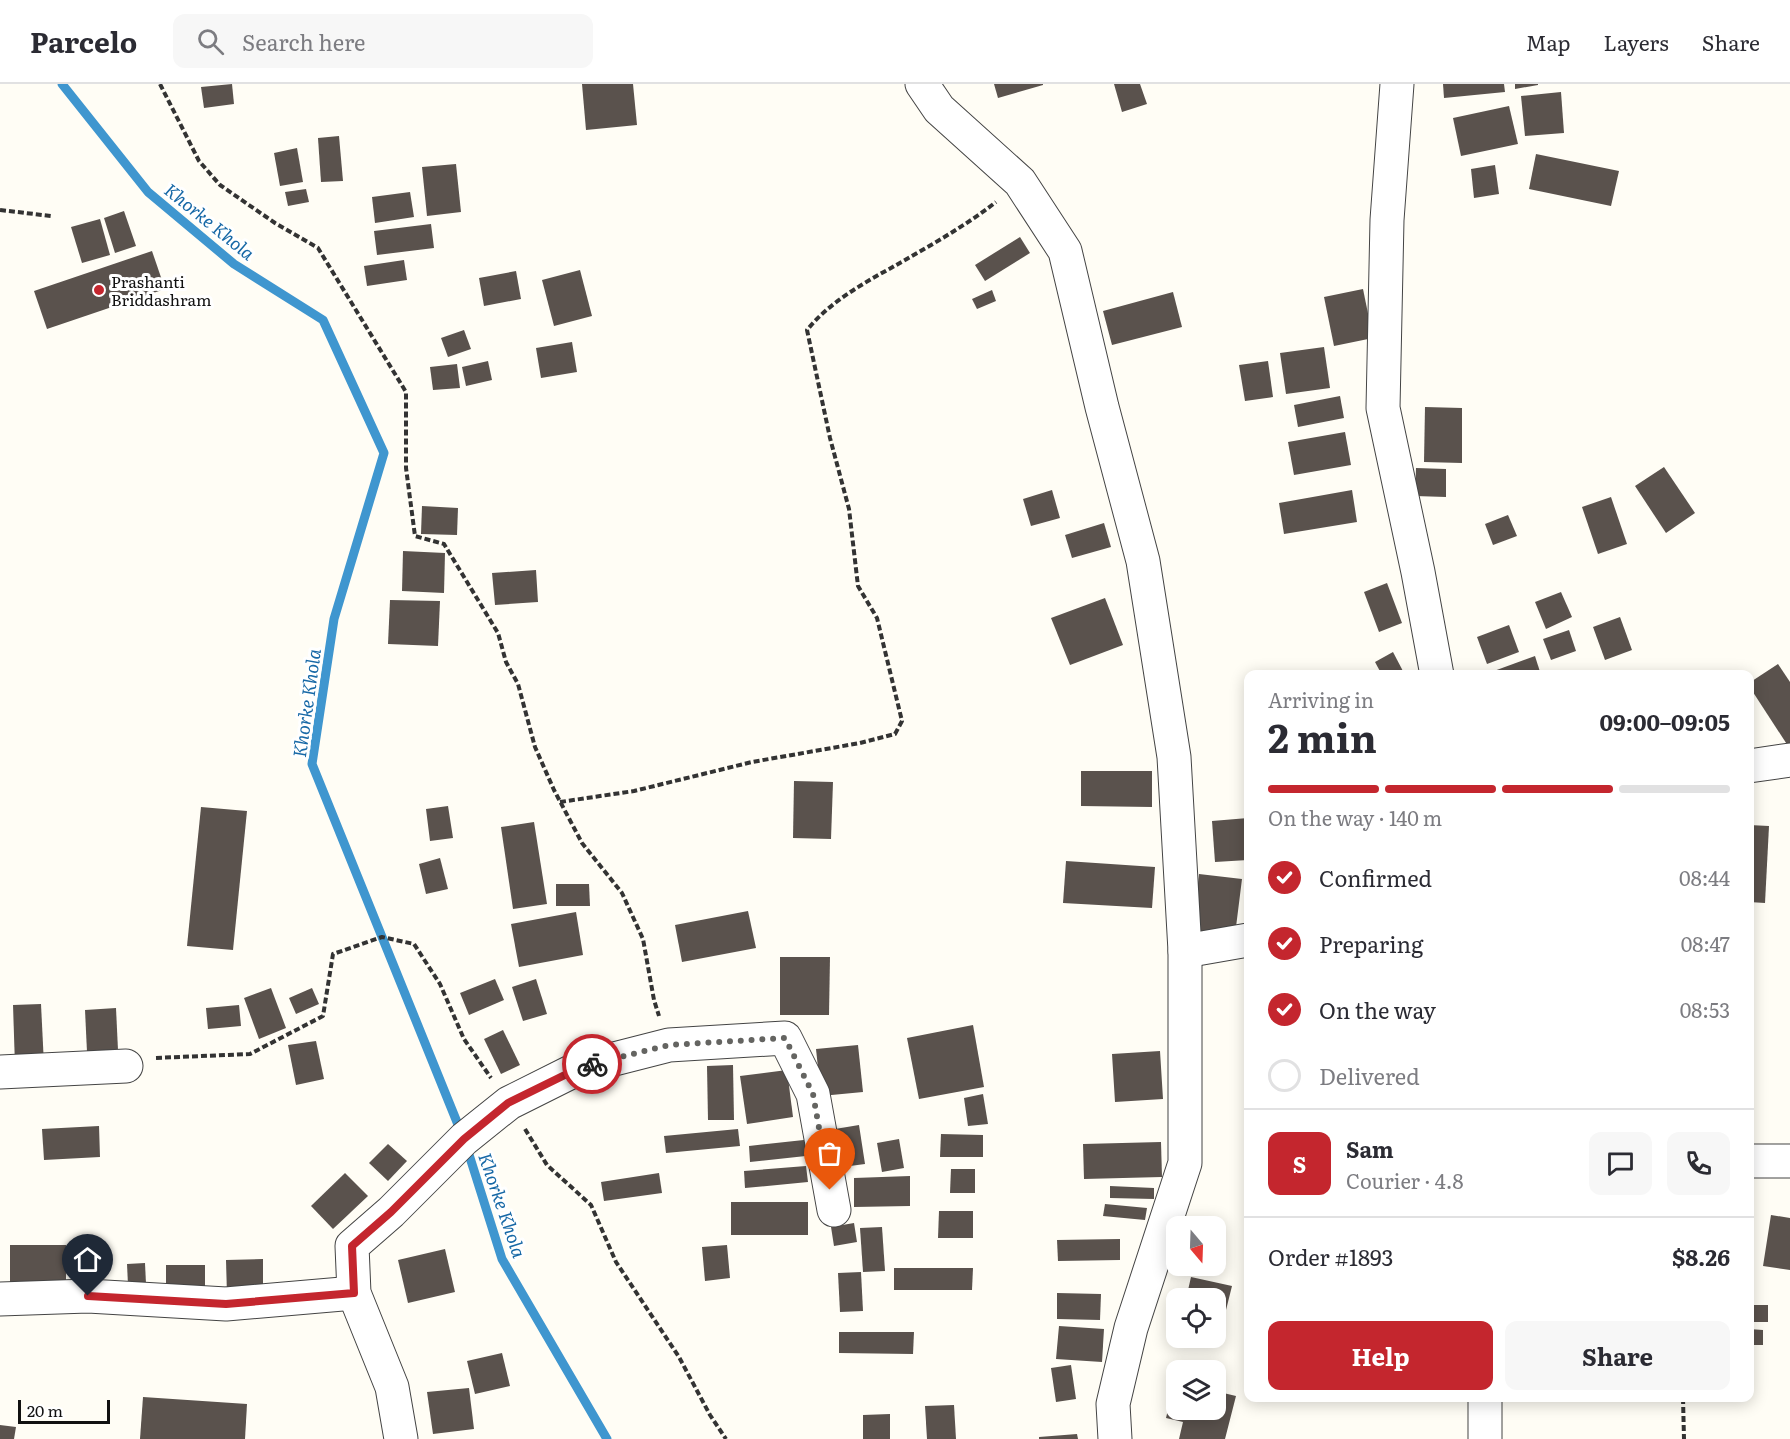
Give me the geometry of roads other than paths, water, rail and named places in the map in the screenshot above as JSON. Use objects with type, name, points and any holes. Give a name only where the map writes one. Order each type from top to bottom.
[{"type":"street","points":[[922,84],[939,109],[1020,182],[1065,251],[1102,407],[1143,561],[1174,757],[1185,951],[1185,1163],[1131,1328],[1113,1404],[1115,1439]]},
{"type":"street","points":[[1396,84],[1387,220],[1383,408],[1436,670]]},
{"type":"street","points":[[1754,765],[1790,760]]},
{"type":"street","points":[[1185,951],[1244,941]]},
{"type":"street","points":[[401,1439],[392,1387],[354,1293],[352,1246],[391,1212],[464,1139],[508,1103],[579,1068],[669,1045],[785,1038],[813,1094],[834,1210]]},
{"type":"street","points":[[0,1072],[126,1066]]},
{"type":"street","points":[[1754,1161],[1790,1161]]},
{"type":"street","points":[[0,1299],[88,1296],[226,1304],[354,1293]]},
{"type":"street","points":[[1485,1402],[1485,1439]]},
{"type":"waterway","name":"Khorke Khola","points":[[62,84],[148,192],[234,264],[323,320],[384,453],[334,619],[312,764],[461,1132]]},
{"type":"waterway","name":"Khorke Khola","points":[[466,1145],[502,1259],[607,1439]]},
{"type":"place","name":"Prashanti Briddashram","points":[[99,290]]}]
